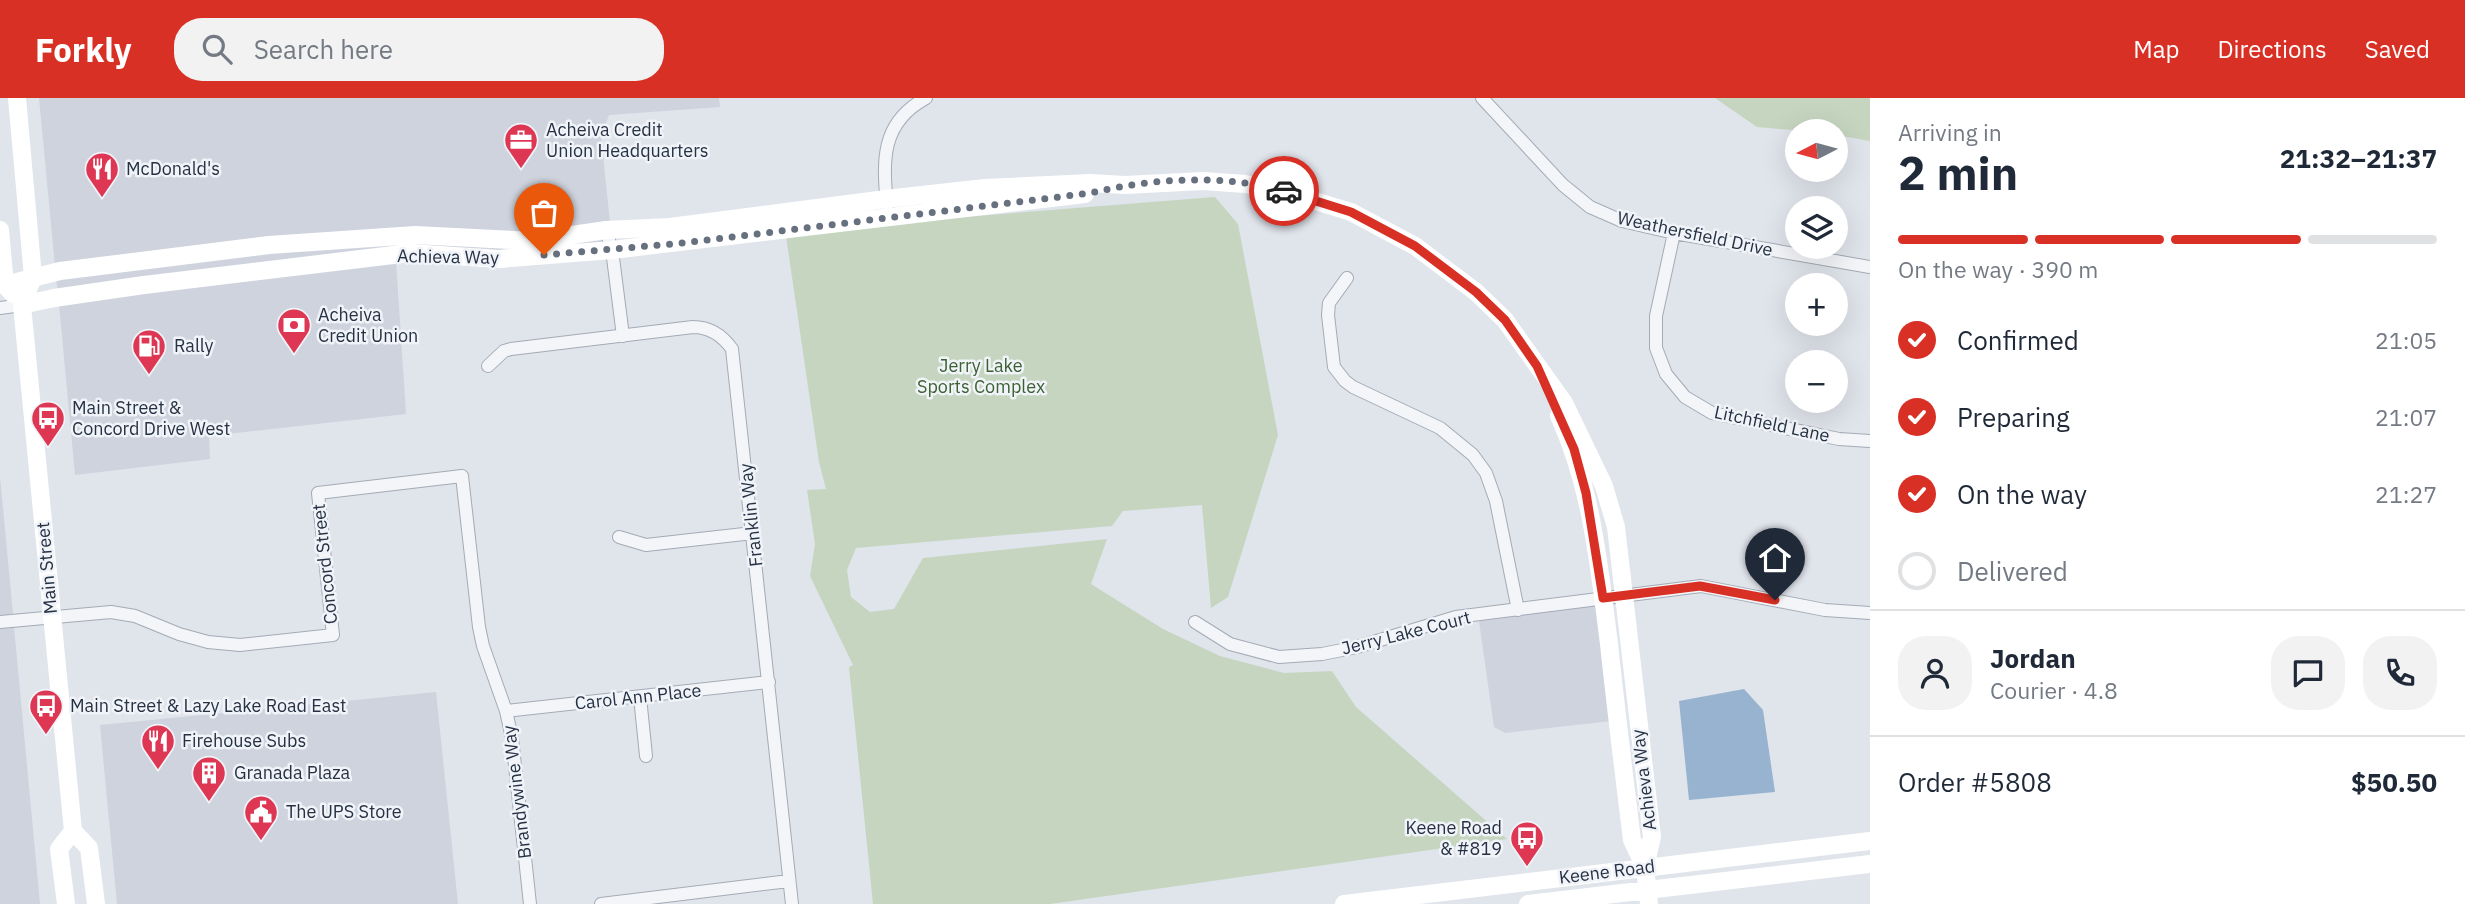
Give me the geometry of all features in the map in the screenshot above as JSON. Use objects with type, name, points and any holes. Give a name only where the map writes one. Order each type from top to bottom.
[{"type":"street","name":"Main Street","points":[[17,98],[33,277],[22,305],[73,831],[89,848],[96,904]]},
{"type":"street","points":[[887,217],[885,153],[891,132],[902,115],[926,98]]},
{"type":"street","name":"Weathersfield Drive","points":[[1482,98],[1563,185],[1590,207],[1622,221],[1674,233],[1870,267]]},
{"type":"street","name":"Achieva Way","points":[[3,286],[60,271],[269,246],[415,235],[532,241],[606,230],[670,227],[886,199],[1011,187],[1203,181],[1245,184],[1279,190],[1351,212],[1415,246],[1476,292],[1505,320],[1564,403],[1604,486],[1616,527],[1652,836],[1645,867]]},
{"type":"street","name":"Achieva Way","points":[[22,305],[131,287],[410,253],[499,259],[612,250],[1091,193],[1125,184]]},
{"type":"street","points":[[0,230],[3,286],[22,305]]},
{"type":"street","points":[[606,230],[612,250],[623,336]]},
{"type":"street","name":"Litchfield Lane","points":[[1674,233],[1656,316],[1656,348],[1666,374],[1685,397],[1712,413],[1839,439],[1870,441]]},
{"type":"street","points":[[1347,278],[1329,303],[1334,367],[1353,387],[1440,428],[1473,454],[1486,473],[1496,501],[1518,610]]},
{"type":"street","points":[[0,308],[22,305]]},
{"type":"street","name":"Franklin Way","points":[[488,366],[503,351],[511,349],[703,327],[719,334],[732,349],[792,904]]},
{"type":"street","name":"Achieva Way","points":[[1537,366],[1577,460],[1586,493],[1603,598],[1632,840],[1645,867]]},
{"type":"street","name":"Brandywine Way","points":[[318,494],[462,476],[479,627],[512,738],[530,904]]},
{"type":"street","name":"Concord Street","points":[[52,616],[111,612],[135,616],[179,634],[208,642],[240,645],[332,635],[318,494]]},
{"type":"street","points":[[619,537],[646,545],[752,533]]},
{"type":"street","name":"Jerry Lake Court","points":[[1195,622],[1230,643],[1279,657],[1322,654],[1356,647],[1457,617],[1700,586],[1825,610],[1870,613]]},
{"type":"street","points":[[0,622],[52,616]]},
{"type":"street","name":"Carol Ann Place","points":[[506,711],[769,682]]},
{"type":"street","points":[[640,697],[646,756]]},
{"type":"street","name":"Main Street","points":[[66,904],[59,849],[73,831]]},
{"type":"street","name":"Keene Road","points":[[1344,904],[1870,841]]},
{"type":"street","name":"Keene Road","points":[[1528,904],[1648,897],[1870,864]]},
{"type":"street","points":[[1645,867],[1648,897]]},
{"type":"street","points":[[601,904],[789,881]]},
{"type":"shaded area","points":[[39,98],[719,98],[720,107],[609,115],[601,136],[610,223],[532,234],[55,266]]},
{"type":"shaded area","points":[[601,238],[603,244],[58,291],[56,279],[269,252],[415,241]]},
{"type":"shaded area","points":[[396,261],[406,414],[209,436],[210,459],[75,475],[59,304]]},
{"type":"shaded area","points":[[0,477],[13,614],[0,616]]},
{"type":"shaded area","points":[[1597,605],[1611,721],[1505,733],[1494,727],[1479,621]]},
{"type":"shaded area","points":[[14,627],[40,904],[0,904],[0,629]]},
{"type":"shaded area","points":[[436,692],[458,904],[117,904],[100,725]]},
{"type":"green space","points":[[1715,98],[1870,98],[1870,141],[1848,137],[1848,119],[1785,119],[1785,129],[1757,127]]},
{"type":"green space","name":"Jerry Lake Sports Complex","points":[[1215,197],[1238,224],[1278,435],[1228,597],[1211,608],[1202,505],[1123,511],[1112,526],[856,548],[847,570],[851,597],[870,612],[894,609],[923,558],[1107,539],[1091,584],[1163,629],[1220,656],[1284,673],[1332,671],[1356,707],[1507,839],[1050,904],[873,904],[849,667],[853,665],[810,576],[815,544],[807,490],[826,489],[819,462],[786,236],[914,221]]},
{"type":"water","points":[[1744,689],[1763,710],[1775,792],[1689,800],[1679,701]]},
{"type":"way so far","points":[[544,255],[683,243],[1091,193],[1125,184],[1203,181],[1245,184],[1284,191]]},
{"type":"place","name":"Acheiva Credit Union Headquarters","points":[[521,170]]},
{"type":"place","name":"McDonald's","points":[[102,199]]},
{"type":"place","name":"Acheiva Credit Union","points":[[294,355]]},
{"type":"place","name":"Rally","points":[[149,376]]},
{"type":"place","name":"Main Street & Concord Drive West","points":[[48,448]]},
{"type":"place","name":"Main Street & Lazy Lake Road East","points":[[46,736]]},
{"type":"place","name":"Firehouse Subs","points":[[158,771]]},
{"type":"place","name":"Granada Plaza","points":[[209,803]]},
{"type":"place","name":"The UPS Store","points":[[261,842]]},
{"type":"place","name":"Keene Road & #819","points":[[1527,868]]},
{"type":"route","points":[[1284,191],[1351,212],[1415,246],[1476,292],[1505,320],[1537,366],[1574,449],[1597,549],[1603,598],[1700,586],[1775,600]]}]
